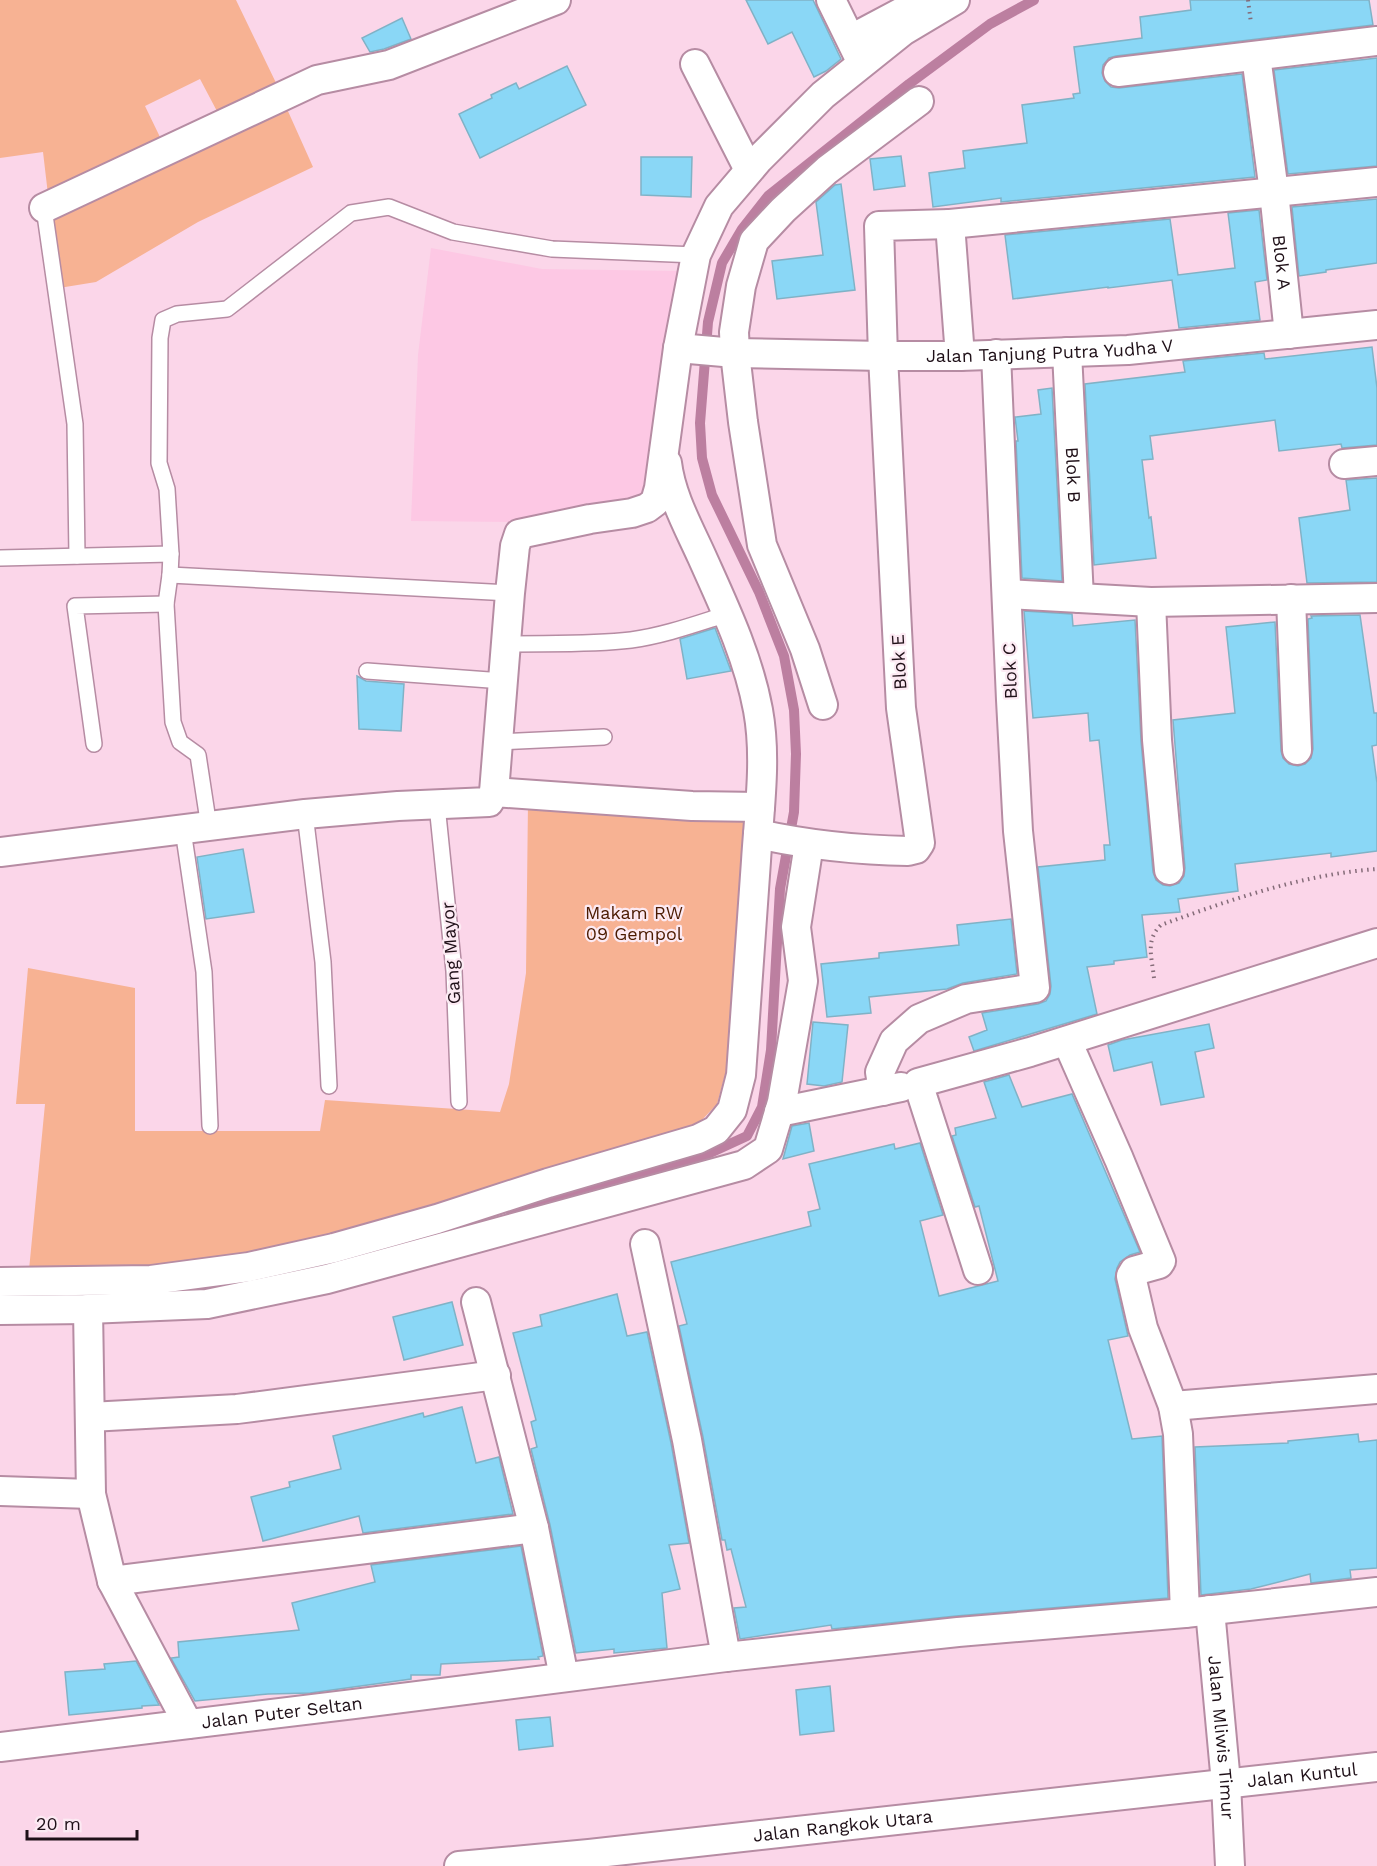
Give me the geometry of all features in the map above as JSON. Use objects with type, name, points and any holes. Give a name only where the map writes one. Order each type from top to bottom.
[{"type":"street","points":[[44,208],[317,80],[389,65],[556,0]]},
{"type":"street","points":[[831,0],[857,51]]},
{"type":"street","points":[[0,852],[304,814],[398,806],[489,802],[494,792],[510,593],[515,546],[519,534],[632,513],[647,508],[655,502],[683,349],[696,255],[718,206],[749,170],[823,95],[857,51],[924,0]]},
{"type":"street","points":[[857,51],[903,31],[955,0]]},
{"type":"street","points":[[1118,72],[1377,41]]},
{"type":"street","name":"Blok A","points":[[1256,56],[1274,192],[1289,334]]},
{"type":"street","points":[[695,64],[749,170]]},
{"type":"street","points":[[823,705],[805,649],[762,545],[743,422],[727,353],[734,332],[741,286],[754,241],[783,210],[827,170],[920,101]]},
{"type":"street","points":[[883,356],[879,226],[950,224],[1377,182]]},
{"type":"street","points":[[950,224],[960,356]]},
{"type":"street","name":"Jalan Tanjung Putra Yudha V","points":[[683,349],[727,353],[960,356],[1128,350],[1377,325]]},
{"type":"street","name":"Blok B","points":[[1067,352],[1079,598]]},
{"type":"street","name":"Blok C","points":[[883,1091],[880,1072],[894,1041],[919,1019],[966,999],[1035,988],[1018,831],[996,354]]},
{"type":"street","name":"Blok E","points":[[780,833],[856,849],[908,851],[916,849],[920,843],[901,708],[883,356]]},
{"type":"street","points":[[0,1310],[207,1304],[327,1279],[744,1165],[768,1149],[783,1102],[803,981],[796,927],[780,833],[762,758],[758,712],[746,664],[726,611],[676,501],[669,476],[665,439]]},
{"type":"street","points":[[1344,464],[1377,461]]},
{"type":"street","points":[[1007,594],[1151,602],[1377,598]]},
{"type":"street","points":[[1291,598],[1297,750]]},
{"type":"street","points":[[1151,602],[1157,740],[1169,870]]},
{"type":"street","points":[[494,792],[692,806],[780,833]]},
{"type":"street","points":[[0,1282],[151,1280],[249,1267],[334,1248],[437,1219],[708,1135],[716,1130],[732,1110],[741,1075],[780,833]]},
{"type":"street","points":[[779,1112],[918,1083],[1066,1041],[1377,943]]},
{"type":"street","name":"Jalan Mliwis Timur","points":[[1066,1041],[1161,1258],[1161,1263],[1134,1271],[1131,1276],[1143,1328],[1173,1406],[1178,1434],[1197,1612],[1226,1783],[1230,1866]]},
{"type":"street","points":[[918,1083],[978,1270]]},
{"type":"street","points":[[708,1135],[716,1171]]},
{"type":"street","points":[[645,1244],[687,1440],[726,1657]]},
{"type":"street","points":[[476,1302],[534,1527],[564,1677]]},
{"type":"street","points":[[88,1309],[91,1494],[112,1581],[188,1724]]},
{"type":"street","points":[[90,1417],[237,1409],[496,1375]]},
{"type":"street","points":[[1173,1406],[1377,1389]]},
{"type":"street","points":[[0,1491],[91,1494]]},
{"type":"street","points":[[112,1581],[534,1527]]},
{"type":"street","name":"Jalan Puter Seltan","points":[[0,1747],[726,1657],[958,1632],[1197,1612],[1377,1592]]},
{"type":"street","name":"Jalan Kuntul","points":[[1226,1783],[1377,1767]]},
{"type":"street","name":"Jalan Rangkok Utara","points":[[459,1866],[501,1864],[1226,1783]]},
{"type":"lane","points":[[210,1126],[196,829],[198,755],[180,741],[173,722],[166,604],[171,554],[167,489],[159,463],[160,338],[163,320],[177,314],[227,309],[351,213],[389,207],[453,232],[552,249],[696,255]]},
{"type":"lane","points":[[44,208],[75,424],[77,556]]},
{"type":"lane","points":[[0,558],[171,554]]},
{"type":"lane","points":[[170,575],[510,593]]},
{"type":"lane","points":[[94,744],[75,606],[166,604]]},
{"type":"lane","points":[[506,644],[630,640],[670,633],[715,618]]},
{"type":"lane","points":[[368,671],[503,681]]},
{"type":"lane","points":[[497,742],[604,738]]},
{"type":"lane","name":"Gang Mayor","points":[[437,805],[454,971],[459,1102]]},
{"type":"lane","points":[[304,814],[322,962],[329,1086]]},
{"type":"path","points":[[1162,1011],[1155,986],[1150,940],[1154,931],[1161,925],[1221,903],[1305,881],[1359,870],[1377,869]]},
{"type":"shaded area","points":[[431,248],[542,269],[679,271],[645,499],[518,522],[411,521],[418,355]]},
{"type":"green space","points":[[0,0],[236,0],[278,87],[219,115],[200,79],[145,106],[173,164],[287,109],[313,167],[198,222],[96,282],[59,288],[43,152],[0,158]]},
{"type":"green space","name":"Makam RW 09 Gempol","points":[[528,802],[746,816],[729,1060],[717,1104],[700,1122],[516,1183],[324,1242],[140,1271],[29,1270],[45,1104],[16,1104],[28,968],[135,988],[135,1131],[320,1131],[325,1100],[500,1112],[509,1084],[526,973]]},
{"type":"building","points":[[746,0],[813,0],[841,59],[814,77],[792,32],[768,44]]},
{"type":"building","points":[[1190,0],[1369,0],[1373,25],[1116,56],[1109,58],[1103,65],[1102,73],[1105,81],[1111,87],[1119,88],[1242,74],[1255,177],[1001,202],[1001,198],[933,207],[929,173],[965,168],[963,151],[1027,143],[1022,105],[1074,98],[1073,94],[1080,93],[1074,47],[1142,38],[1140,17],[1191,10]]},
{"type":"building","points":[[402,18],[411,39],[370,52],[362,38]]},
{"type":"building","points":[[1377,58],[1377,166],[1288,174],[1274,70]]},
{"type":"building","points":[[567,66],[586,105],[480,158],[459,114],[516,83],[519,89]]},
{"type":"building","points":[[901,156],[905,186],[874,190],[870,159]]},
{"type":"building","points":[[641,157],[692,157],[691,197],[641,195]]},
{"type":"building","points":[[841,184],[855,290],[777,299],[772,261],[823,255],[816,202],[835,185]]},
{"type":"building","points":[[1377,199],[1377,263],[1299,276],[1292,207]]},
{"type":"building","points":[[1259,210],[1267,280],[1255,282],[1260,320],[1179,328],[1172,280],[1013,299],[1005,235],[1170,219],[1178,275],[1235,268],[1228,213]]},
{"type":"building","points":[[1372,347],[1377,388],[1377,445],[1342,448],[1341,444],[1279,451],[1275,420],[1150,436],[1153,459],[1142,460],[1156,558],[1094,565],[1085,384],[1185,372],[1183,361],[1264,353],[1265,359]]},
{"type":"building","points":[[1052,388],[1062,581],[1022,578],[1016,441],[1018,441],[1015,417],[1041,414],[1038,390]]},
{"type":"building","points":[[1377,478],[1377,582],[1307,583],[1299,518],[1350,510],[1346,480]]},
{"type":"building","points":[[1024,611],[1072,614],[1073,626],[1135,620],[1141,741],[1153,872],[1156,880],[1163,885],[1170,886],[1179,883],[1184,876],[1185,868],[1173,720],[1235,713],[1226,627],[1275,622],[1281,751],[1283,758],[1289,764],[1298,766],[1305,764],[1311,758],[1313,749],[1308,619],[1312,618],[1311,616],[1360,615],[1374,713],[1377,713],[1377,745],[1372,746],[1377,783],[1377,851],[1331,857],[1331,853],[1235,864],[1238,891],[1178,899],[1180,912],[1142,915],[1147,957],[1087,967],[1097,1014],[974,1051],[969,1037],[987,1030],[982,1013],[1038,1004],[1046,1001],[1050,994],[1038,867],[1105,860],[1104,845],[1110,845],[1099,740],[1090,741],[1088,713],[1033,718]]},
{"type":"building","points":[[715,628],[731,671],[687,679],[680,639]]},
{"type":"building","points":[[357,676],[366,681],[404,684],[401,731],[359,729]]},
{"type":"building","points":[[243,849],[254,912],[206,919],[197,857]]},
{"type":"building","points":[[1011,919],[1017,974],[963,983],[947,989],[869,997],[871,1013],[827,1017],[821,964],[879,958],[879,953],[959,945],[957,925]]},
{"type":"building","points":[[813,1022],[848,1025],[842,1082],[824,1086],[807,1084]]},
{"type":"building","points":[[1209,1024],[1214,1048],[1195,1052],[1204,1097],[1161,1105],[1152,1062],[1114,1071],[1108,1045],[1122,1040]]},
{"type":"building","points":[[1009,1075],[1022,1107],[1072,1094],[1140,1252],[1120,1262],[1115,1279],[1128,1336],[1108,1340],[1132,1439],[1162,1436],[1168,1598],[832,1629],[831,1625],[740,1639],[734,1608],[746,1607],[731,1549],[727,1550],[725,1540],[722,1540],[679,1326],[687,1324],[671,1262],[811,1226],[808,1212],[820,1209],[809,1164],[894,1144],[895,1149],[920,1143],[943,1215],[920,1221],[939,1296],[998,1281],[979,1206],[975,1207],[952,1136],[956,1135],[955,1128],[996,1118],[984,1082]]},
{"type":"building","points":[[809,1123],[814,1151],[783,1159],[792,1126]]},
{"type":"building","points":[[617,1294],[627,1336],[647,1332],[671,1443],[689,1543],[669,1545],[680,1589],[662,1593],[667,1648],[614,1653],[614,1649],[576,1653],[550,1525],[531,1449],[537,1447],[531,1422],[536,1420],[513,1333],[542,1326],[540,1315]]},
{"type":"building","points":[[452,1302],[463,1345],[404,1360],[393,1317]]},
{"type":"building","points":[[462,1407],[476,1463],[499,1457],[513,1514],[363,1533],[359,1516],[263,1541],[251,1497],[290,1487],[289,1482],[341,1469],[333,1436],[423,1413],[424,1417]]},
{"type":"building","points":[[1358,1434],[1359,1442],[1377,1440],[1377,1568],[1350,1570],[1351,1578],[1311,1583],[1310,1574],[1251,1589],[1201,1595],[1195,1447],[1288,1443],[1288,1441]]},
{"type":"building","points":[[521,1546],[543,1656],[538,1657],[539,1659],[441,1664],[440,1675],[411,1675],[411,1679],[310,1693],[268,1694],[195,1701],[171,1658],[179,1657],[178,1642],[299,1630],[292,1603],[375,1582],[371,1565]]},
{"type":"building","points":[[136,1661],[159,1705],[69,1715],[65,1672],[105,1669],[104,1664]]},
{"type":"building","points":[[830,1686],[834,1731],[800,1735],[796,1690]]},
{"type":"building","points":[[550,1717],[553,1746],[519,1750],[516,1720]]},
{"type":"waterway","points":[[511,1215],[659,1171],[710,1153],[747,1136],[762,1107],[771,1050],[780,889],[794,812],[796,754],[794,710],[784,656],[759,592],[712,495],[702,458],[700,423],[708,322],[722,263],[742,229],[768,196],[909,84],[990,24],[1034,0]]}]
